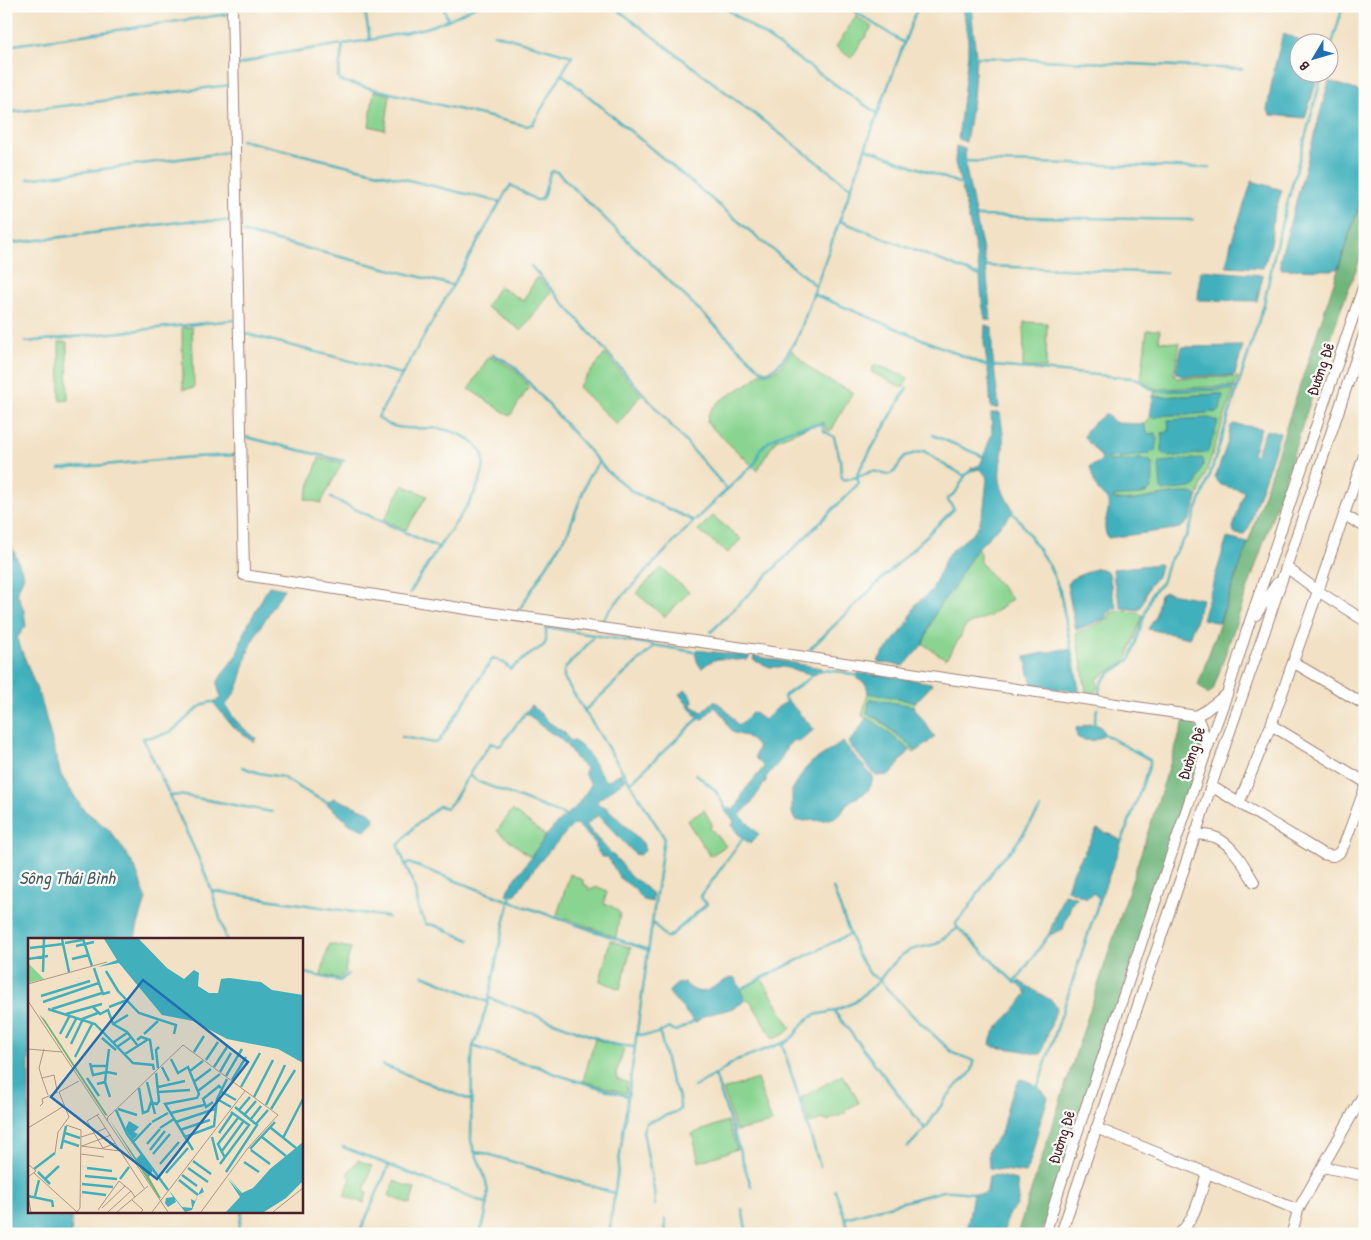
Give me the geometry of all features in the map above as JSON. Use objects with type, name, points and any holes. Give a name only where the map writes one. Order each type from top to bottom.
[{"type":"street","points":[[232,6],[244,575],[768,651],[1196,716],[1205,712],[1227,694]]},
{"type":"street","name":"Đường Đê","points":[[1045,1234],[1074,1142],[1365,282]]},
{"type":"street","name":"Đường Đê","points":[[1061,1234],[1365,332]]},
{"type":"street","points":[[1239,803],[1271,725],[1365,453]]},
{"type":"street","points":[[1344,515],[1365,527]]},
{"type":"street","points":[[1247,630],[1286,567],[1318,591],[1365,621]]},
{"type":"street","points":[[1293,662],[1365,705]]},
{"type":"street","points":[[1196,716],[1202,726],[1206,740],[1206,752]]},
{"type":"street","points":[[1271,725],[1365,782]]},
{"type":"street","points":[[1211,786],[1322,854],[1333,856],[1340,852],[1344,845],[1365,788]]},
{"type":"street","points":[[1196,834],[1209,835],[1227,845],[1254,882]]},
{"type":"street","points":[[1094,1083],[1090,1107],[1097,1126]]},
{"type":"street","points":[[1293,1233],[1298,1210],[1365,1093]]},
{"type":"street","points":[[1074,1142],[1090,1129],[1097,1126],[1298,1210]]},
{"type":"street","points":[[1323,1167],[1365,1176]]},
{"type":"street","points":[[1179,1234],[1188,1225],[1193,1216],[1207,1173]]},
{"type":"green space","points":[[856,16],[872,27],[851,58],[836,47]]},
{"type":"green space","points":[[374,91],[390,95],[385,130],[369,126]]},
{"type":"green space","points":[[1365,188],[1365,247],[1341,308],[1213,690],[1208,695],[1198,685],[1248,543]]},
{"type":"green space","points":[[537,277],[551,292],[521,331],[486,307],[499,286],[523,301]]},
{"type":"green space","points":[[1024,322],[1047,323],[1046,368],[1023,367]]},
{"type":"green space","points":[[192,327],[194,388],[183,389],[182,328]]},
{"type":"green space","points":[[1147,330],[1160,330],[1159,341],[1180,343],[1174,373],[1175,377],[1238,377],[1235,386],[1158,389],[1148,386],[1141,379]]},
{"type":"green space","points":[[59,342],[67,342],[68,400],[60,401]]},
{"type":"green space","points":[[792,350],[820,376],[853,392],[831,431],[827,430],[823,422],[776,440],[757,470],[711,427],[707,422],[708,415],[721,400],[752,381],[760,373],[772,372],[780,367]]},
{"type":"green space","points":[[605,354],[641,395],[617,425],[578,387]]},
{"type":"green space","points":[[489,356],[516,371],[529,387],[510,416],[469,389]]},
{"type":"green space","points":[[875,364],[908,378],[903,388],[871,372]]},
{"type":"green space","points":[[1234,391],[1196,501],[1196,496],[1175,494],[1135,500],[1113,499],[1113,497],[1146,493],[1151,489],[1153,465],[1149,460],[1106,460],[1154,433],[1149,434],[1144,424],[1147,423],[1150,416],[1216,412],[1223,396],[1220,394],[1160,397],[1153,396],[1155,392]],"holes":[[[1168,421],[1205,453],[1168,433]]]},
{"type":"green space","points":[[319,458],[342,463],[321,503],[305,499]]},
{"type":"green space","points":[[403,485],[427,496],[406,530],[384,520]]},
{"type":"green space","points":[[713,516],[741,539],[728,553],[698,530]]},
{"type":"green space","points":[[977,549],[980,553],[980,562],[1012,599],[990,616],[967,625],[946,659],[923,644],[940,605],[956,584]]},
{"type":"green space","points":[[661,568],[689,592],[665,617],[636,593]]},
{"type":"green space","points":[[1125,610],[1143,615],[1127,658],[1124,662],[1097,679],[1097,688],[1094,695],[1087,696],[1076,633],[1109,619],[1110,613]]},
{"type":"green space","points":[[868,693],[915,703],[913,706],[870,699],[867,714],[876,718],[917,751],[914,753],[873,721],[862,716]]},
{"type":"green space","points":[[1184,721],[1190,721],[1195,725],[1202,737],[1201,758],[1042,1231],[1040,1234],[1017,1234]]},
{"type":"green space","points":[[512,810],[546,836],[531,857],[497,831]]},
{"type":"green space","points":[[704,810],[712,824],[710,828],[726,846],[710,856],[687,821]]},
{"type":"green space","points":[[570,874],[583,880],[583,884],[588,886],[589,890],[598,887],[607,891],[604,904],[612,906],[620,913],[616,937],[557,915]]},
{"type":"green space","points":[[610,940],[631,948],[620,989],[600,981]]},
{"type":"green space","points":[[329,944],[351,948],[346,972],[339,979],[321,975]]},
{"type":"green space","points":[[762,979],[791,1028],[785,1034],[773,1039],[750,1000],[745,1000],[740,990]]},
{"type":"green space","points":[[595,1039],[624,1049],[616,1074],[617,1079],[627,1082],[626,1093],[583,1081]]},
{"type":"green space","points":[[842,1075],[859,1103],[845,1110],[846,1113],[827,1121],[822,1119],[810,1124],[801,1098]]},
{"type":"green space","points":[[757,1079],[772,1123],[736,1131],[723,1090]]},
{"type":"green space","points":[[727,1121],[737,1149],[699,1162],[692,1134]]},
{"type":"green space","points":[[358,1160],[372,1166],[364,1191],[367,1193],[364,1203],[344,1196],[351,1178],[347,1174]]},
{"type":"green space","points":[[394,1181],[415,1189],[410,1204],[389,1196]]},
{"type":"water","points":[[963,6],[971,6],[976,57],[973,99],[966,142],[958,139],[968,54]]},
{"type":"water","points":[[1283,34],[1288,36],[1288,82],[1316,82],[1305,118],[1271,115],[1267,110]]},
{"type":"water","points":[[1329,82],[1365,93],[1365,188],[1338,268],[1333,270],[1281,269],[1280,260]]},
{"type":"water","points":[[956,146],[965,149],[966,169],[986,266],[991,321],[985,319],[974,243],[955,163]]},
{"type":"water","points":[[1252,181],[1282,190],[1273,218],[1271,244],[1263,268],[1226,266],[1231,243]]},
{"type":"water","points":[[1200,270],[1263,275],[1257,301],[1198,300]]},
{"type":"water","points":[[985,325],[992,327],[992,351],[999,408],[991,408],[984,343]]},
{"type":"water","points":[[1243,346],[1235,374],[1232,376],[1182,376],[1177,374],[1176,370],[1182,347]]},
{"type":"water","points":[[1223,395],[1220,409],[1216,412],[1163,415],[1154,418],[1150,416],[1153,396]]},
{"type":"water","points":[[991,413],[1000,413],[1003,449],[1000,480],[1005,496],[1013,510],[1011,515],[977,549],[956,584],[940,605],[923,644],[904,666],[878,662],[906,626],[916,604],[932,590],[951,551],[971,535],[979,525],[984,507],[987,479],[985,474],[979,469],[972,471],[971,468],[981,463],[992,433]]},
{"type":"water","points":[[1105,414],[1117,423],[1144,424],[1147,432],[1149,434],[1155,433],[1157,439],[1155,451],[1138,456],[1106,459],[1108,461],[1149,460],[1152,467],[1153,475],[1150,489],[1141,494],[1114,497],[1113,499],[1127,501],[1192,493],[1196,496],[1194,508],[1189,521],[1182,527],[1108,538],[1105,524],[1108,503],[1097,488],[1090,467],[1101,461],[1102,458],[1084,437],[1087,429]]},
{"type":"water","points":[[1209,418],[1218,422],[1208,451],[1205,453],[1169,457],[1162,452],[1162,433],[1168,432],[1168,420]]},
{"type":"water","points":[[1233,424],[1261,428],[1253,454],[1256,455],[1266,430],[1280,433],[1250,525],[1243,535],[1236,534],[1233,528],[1244,491],[1221,485],[1215,478],[1228,441],[1230,427]]},
{"type":"water","points":[[1202,458],[1204,461],[1196,485],[1191,488],[1163,491],[1161,489],[1160,462]]},
{"type":"water","name":"Sông Thái Bình","points":[[6,532],[24,576],[17,592],[24,611],[26,626],[17,638],[42,703],[61,775],[83,809],[108,829],[120,844],[135,867],[146,899],[135,938],[28,938],[28,1212],[72,1212],[72,1221],[71,1234],[6,1234]]},
{"type":"water","points":[[1227,538],[1248,543],[1219,623],[1202,619]]},
{"type":"water","points":[[1159,564],[1161,567],[1156,578],[1149,586],[1139,610],[1121,608],[1113,569]]},
{"type":"water","points":[[1097,568],[1109,573],[1117,608],[1108,612],[1107,618],[1076,630],[1067,584],[1071,579]]},
{"type":"water","points":[[269,586],[284,589],[250,645],[236,691],[226,705],[235,719],[256,738],[254,742],[232,726],[213,702],[221,698],[217,684],[237,654],[244,632]]},
{"type":"water","points":[[1165,592],[1202,599],[1189,638],[1148,629],[1155,618],[1160,595]]},
{"type":"water","points":[[1063,649],[1070,650],[1078,692],[1032,685],[1025,657]]},
{"type":"water","points":[[696,650],[750,656],[747,660],[717,659],[702,668],[697,660]]},
{"type":"water","points":[[754,656],[821,668],[821,671],[814,675],[783,667],[770,667],[753,660]]},
{"type":"water","points":[[858,673],[896,677],[931,683],[932,685],[915,703],[868,693],[865,684],[857,679]]},
{"type":"water","points":[[686,690],[692,697],[691,705],[702,712],[714,701],[725,708],[738,725],[753,712],[764,720],[778,707],[788,701],[814,729],[800,742],[795,740],[787,746],[780,761],[766,777],[766,781],[752,802],[740,815],[759,834],[750,844],[732,826],[734,821],[725,811],[730,807],[733,809],[738,805],[744,791],[764,767],[755,756],[758,748],[757,745],[746,736],[734,733],[728,726],[725,718],[715,707],[702,720],[696,716],[679,694]]},
{"type":"water","points":[[870,699],[913,706],[935,737],[917,751],[877,718],[867,714]]},
{"type":"water","points":[[532,705],[550,723],[565,733],[569,740],[580,745],[585,750],[605,780],[607,781],[621,773],[625,780],[597,801],[598,804],[607,808],[643,843],[645,851],[639,855],[635,854],[598,815],[586,825],[620,862],[630,876],[653,894],[652,902],[641,898],[633,888],[620,878],[607,857],[602,857],[596,849],[596,844],[578,825],[574,824],[543,858],[516,894],[506,896],[508,889],[546,836],[558,822],[575,808],[591,785],[585,775],[586,768],[576,759],[566,745],[525,713]]},
{"type":"water","points":[[866,718],[873,721],[910,750],[888,775],[876,776],[848,743]]},
{"type":"water","points":[[1094,724],[1102,729],[1104,734],[1102,737],[1099,739],[1083,740],[1077,737],[1076,728]]},
{"type":"water","points":[[843,742],[873,777],[867,792],[850,801],[837,817],[825,820],[795,820],[792,812],[792,790],[805,769],[812,762]]},
{"type":"water","points":[[334,798],[369,812],[373,816],[374,821],[371,826],[364,830],[351,825],[328,805],[327,802]]},
{"type":"water","points":[[1097,829],[1122,841],[1101,897],[1098,898],[1094,893],[1087,898],[1067,890],[1071,876]]},
{"type":"water","points":[[1064,894],[1078,898],[1072,902],[1063,929],[1048,936]]},
{"type":"water","points":[[733,977],[736,979],[745,1000],[731,1009],[704,1016],[695,1023],[669,991],[677,984],[684,982],[697,991],[708,990]]},
{"type":"water","points":[[1019,981],[1052,1001],[1057,1007],[1041,1054],[994,1047],[990,1044],[993,1034],[1027,993],[1018,984]]},
{"type":"water","points":[[1020,1079],[1036,1085],[1048,1098],[1031,1159],[1025,1173],[989,1168],[989,1148],[1001,1133],[1009,1101]]},
{"type":"water","points":[[994,1175],[1017,1180],[1019,1199],[1016,1207],[1009,1213],[1003,1234],[966,1234],[973,1193],[984,1194],[987,1191],[989,1176]]},
{"type":"waterway","points":[[364,6],[370,40]]},
{"type":"waterway","points":[[443,6],[448,20]]},
{"type":"waterway","points":[[239,65],[278,54],[370,40],[426,28],[448,20],[476,6]]},
{"type":"waterway","points":[[613,6],[851,188]]},
{"type":"waterway","points":[[722,6],[877,113]]},
{"type":"waterway","points":[[846,6],[904,43]]},
{"type":"waterway","points":[[410,593],[471,499],[482,474],[484,463],[482,453],[478,447],[456,433],[437,428],[396,427],[389,425],[378,417],[511,185],[536,200],[540,200],[543,197],[550,173],[553,171],[557,172],[761,370],[768,372],[782,360],[799,334],[918,6]]},
{"type":"waterway","points":[[1336,32],[1343,6]]},
{"type":"waterway","points":[[6,46],[228,14]]},
{"type":"waterway","points":[[343,44],[338,77],[341,81],[527,126],[533,124],[572,56],[494,34]]},
{"type":"waterway","points":[[976,57],[1242,69]]},
{"type":"waterway","points":[[562,74],[816,286]]},
{"type":"waterway","points":[[1099,694],[1099,689],[1105,678],[1131,658],[1151,595],[1162,583],[1168,563],[1187,535],[1209,478],[1264,304],[1278,237],[1320,82]]},
{"type":"waterway","points":[[6,113],[230,85]]},
{"type":"waterway","points":[[241,140],[500,202]]},
{"type":"waterway","points":[[865,148],[961,184]]},
{"type":"waterway","points":[[28,179],[231,152]]},
{"type":"waterway","points":[[965,161],[1210,168]]},
{"type":"waterway","points":[[976,216],[1193,220]]},
{"type":"waterway","points":[[14,243],[188,221],[232,221]]},
{"type":"waterway","points":[[840,221],[980,276]]},
{"type":"waterway","points":[[242,232],[452,285]]},
{"type":"waterway","points":[[531,266],[727,489]]},
{"type":"waterway","points":[[986,266],[1166,273]]},
{"type":"waterway","points":[[813,294],[987,366]]},
{"type":"waterway","points":[[26,342],[234,320]]},
{"type":"waterway","points":[[243,333],[401,374]]},
{"type":"waterway","points":[[493,355],[516,368],[607,471],[633,492],[694,521]]},
{"type":"waterway","points":[[994,366],[1131,378],[1137,379],[1154,391],[1238,388]]},
{"type":"waterway","points":[[711,632],[859,483],[858,472],[907,388]]},
{"type":"waterway","points":[[602,621],[610,609],[694,521],[756,462],[760,449],[786,431],[822,424],[824,431],[834,437],[843,480],[873,471],[888,475],[894,472],[905,456],[924,451],[965,476],[956,492],[947,499],[954,509],[810,649]]},
{"type":"waterway","points":[[933,435],[982,456]]},
{"type":"waterway","points":[[246,437],[344,461]]},
{"type":"waterway","points":[[59,469],[192,457],[237,455]]},
{"type":"waterway","points":[[519,610],[568,532],[589,476],[599,462]]},
{"type":"waterway","points":[[965,476],[971,470]]},
{"type":"waterway","points":[[331,498],[439,548]]},
{"type":"waterway","points":[[1012,512],[1050,567],[1060,591],[1079,690]]},
{"type":"waterway","points":[[402,737],[435,743],[439,741],[493,658],[504,663],[510,669],[512,668],[543,646],[546,642],[546,629],[551,628],[695,652]]},
{"type":"waterway","points":[[594,635],[566,667],[564,678],[664,837],[609,1234]]},
{"type":"waterway","points":[[584,711],[655,646]]},
{"type":"waterway","points":[[821,670],[843,672],[857,676]]},
{"type":"waterway","points":[[786,702],[784,696],[811,677],[811,675]]},
{"type":"waterway","points":[[213,702],[207,703],[196,710],[170,732],[143,738],[199,859],[212,891],[226,938]]},
{"type":"waterway","points":[[1094,724],[1097,709]]},
{"type":"waterway","points":[[469,940],[434,925],[426,924],[418,908],[414,886],[398,846],[414,827],[439,806],[447,808],[491,743],[501,745],[525,713]]},
{"type":"waterway","points":[[630,783],[699,718]]},
{"type":"waterway","points":[[1104,734],[1150,760],[1122,841]]},
{"type":"waterway","points":[[242,767],[259,773],[282,777],[327,802]]},
{"type":"waterway","points":[[696,774],[715,790],[726,809]]},
{"type":"waterway","points":[[470,776],[479,782],[564,815]]},
{"type":"waterway","points":[[170,796],[180,795],[272,812]]},
{"type":"waterway","points":[[958,928],[956,923],[968,909],[998,863],[1014,847],[1041,808]]},
{"type":"waterway","points":[[652,922],[666,937],[669,937],[707,904],[701,896],[743,838]]},
{"type":"waterway","points":[[405,865],[409,863],[509,901],[648,950]]},
{"type":"waterway","points":[[833,888],[857,954],[870,974],[879,980],[908,1011],[953,1053],[974,1062],[969,1075],[958,1084],[925,1129],[908,1147]]},
{"type":"waterway","points":[[212,891],[388,917]]},
{"type":"waterway","points":[[479,1234],[485,1217],[488,1192],[484,1175],[471,1141],[473,1046],[489,998],[511,895]]},
{"type":"waterway","points":[[1038,1086],[1100,898]]},
{"type":"waterway","points":[[694,1087],[737,1060],[788,1041],[809,1018],[834,1011],[855,1002],[876,984],[902,955],[910,950],[936,944],[958,928],[1018,984]]},
{"type":"waterway","points":[[740,989],[850,934]]},
{"type":"waterway","points":[[1014,982],[1048,936]]},
{"type":"waterway","points":[[302,972],[340,981],[348,974]]},
{"type":"waterway","points":[[423,975],[488,1002]]},
{"type":"waterway","points":[[489,998],[613,1044],[635,1047]]},
{"type":"waterway","points":[[834,1011],[925,1129]]},
{"type":"waterway","points":[[636,1034],[654,1034],[669,1028],[676,1031],[693,1022]]},
{"type":"waterway","points":[[655,1205],[643,1131],[646,1123],[680,1109],[678,1094],[670,1077],[660,1033]]},
{"type":"waterway","points":[[782,1044],[820,1166]]},
{"type":"waterway","points":[[473,1046],[627,1096]]},
{"type":"waterway","points":[[383,1065],[470,1100]]},
{"type":"waterway","points":[[715,1075],[751,1186]]},
{"type":"waterway","points":[[343,1147],[488,1204]]},
{"type":"waterway","points":[[474,1152],[484,1153],[614,1193]]},
{"type":"waterway","points":[[359,1234],[389,1165]]},
{"type":"waterway","points":[[835,1190],[849,1234]]},
{"type":"waterway","points":[[845,1218],[943,1191],[973,1193]]},
{"type":"waterway","points":[[742,1209],[747,1234]]},
{"type":"waterway","points":[[238,1234],[242,1212]]},
{"type":"waterway","points":[[665,1219],[666,1234]]}]
